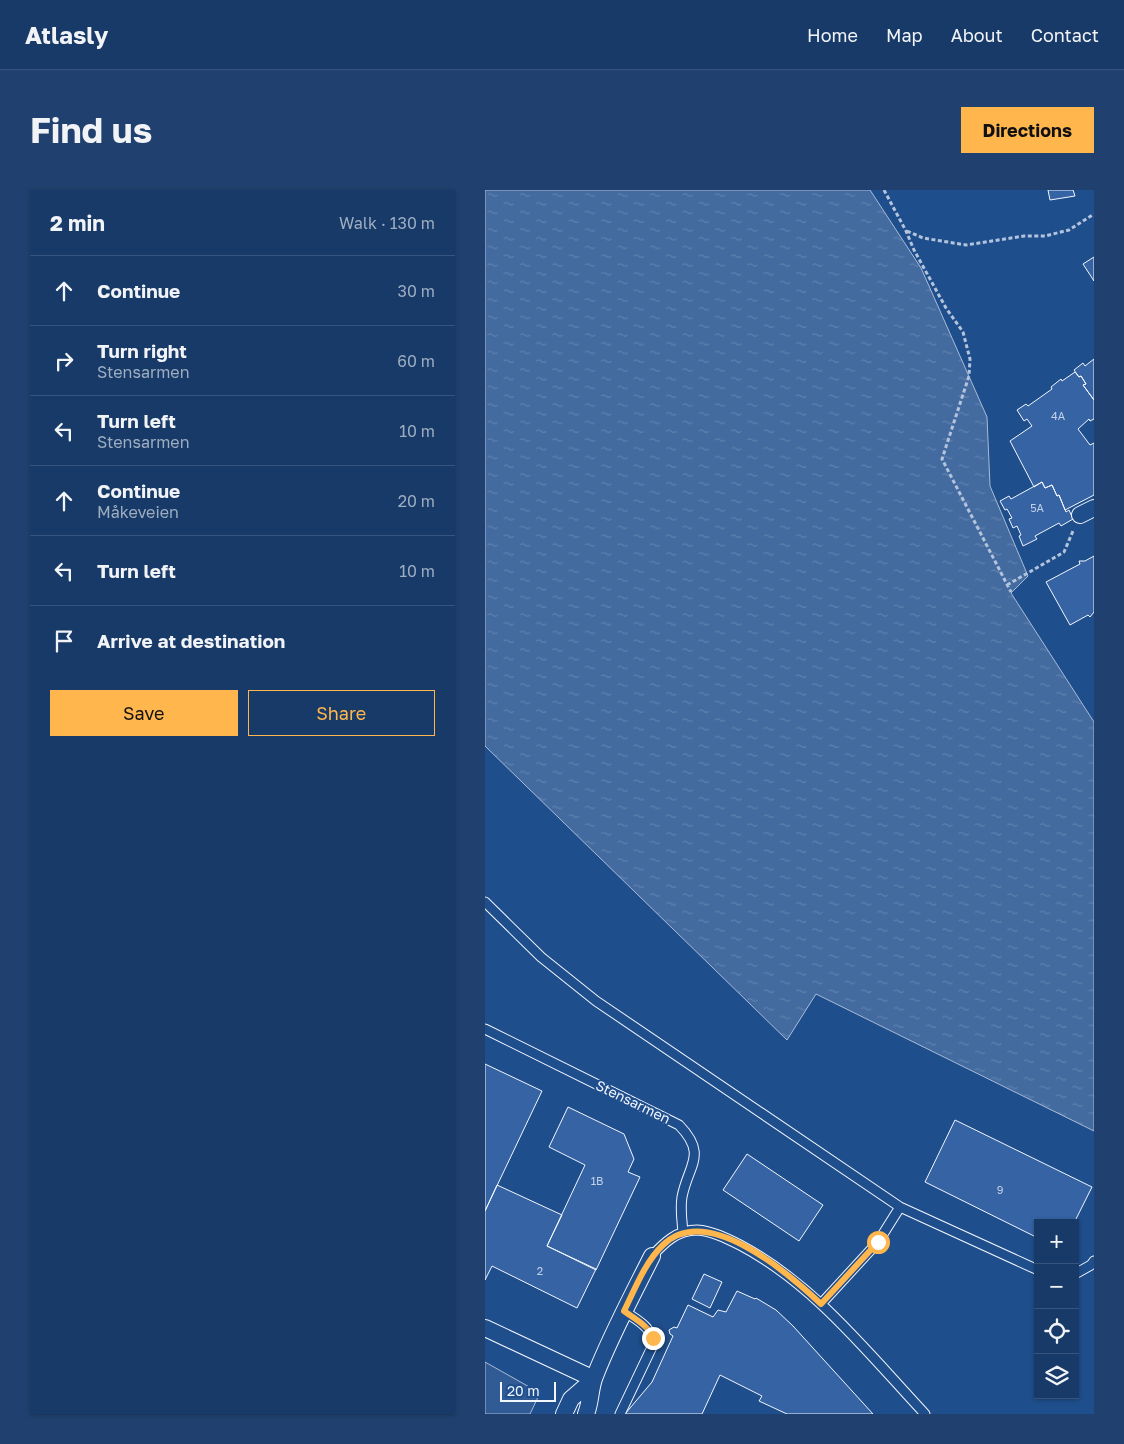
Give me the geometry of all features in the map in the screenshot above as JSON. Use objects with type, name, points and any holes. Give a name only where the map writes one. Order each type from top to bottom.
[{"type":"street","points":[[586,1414],[594,1379],[624,1311],[652,1256]]},
{"type":"street","points":[[485,1328],[594,1379]]},
{"type":"street","points":[[565,1414],[571,1399],[594,1379]]},
{"type":"lane","points":[[485,902],[541,957],[596,1001],[900,1207],[1034,1268]]},
{"type":"lane","name":"Stensarmen","points":[[485,1029],[679,1125],[695,1148],[683,1196],[681,1214],[683,1232]]},
{"type":"lane","points":[[821,1304],[878,1242],[900,1207]]},
{"type":"lane","points":[[652,1256],[664,1243],[683,1232],[703,1231],[726,1238],[757,1254],[801,1286],[833,1315],[925,1414]]},
{"type":"lane","points":[[1079,1272],[1091,1265],[1094,1261]]},
{"type":"lane","points":[[620,1414],[652,1347],[653,1338],[644,1325],[624,1311]]},
{"type":"path","points":[[884,190],[946,308],[963,332],[969,359],[969,376],[942,459],[1011,592]]},
{"type":"path","points":[[906,231],[923,238],[966,245],[1024,236],[1045,236],[1069,230],[1094,214]]},
{"type":"path","points":[[1007,585],[1064,552],[1087,512]]},
{"type":"shaded area","points":[[485,1362],[540,1393],[530,1414],[485,1414]]},
{"type":"water","points":[[485,190],[870,190],[921,268],[987,417],[990,486],[1028,576],[1011,593],[1094,722],[1094,1131],[816,994],[787,1040],[485,746]]},
{"type":"building","points":[[1048,190],[1073,190],[1075,196],[1050,200]]},
{"type":"building","points":[[1094,257],[1094,281],[1083,264]]},
{"type":"building","points":[[1094,359],[1094,400],[1083,385],[1086,384],[1081,376],[1079,377],[1074,370],[1083,363],[1085,366]]},
{"type":"building","points":[[1075,372],[1079,377],[1081,376],[1086,384],[1083,385],[1094,400],[1094,419],[1090,421],[1089,419],[1078,429],[1090,445],[1094,443],[1094,495],[1065,510],[1059,495],[1057,496],[1052,485],[1045,488],[1042,482],[1034,487],[1010,441],[1032,426],[1027,419],[1024,421],[1017,410],[1026,404],[1028,406],[1052,389],[1051,387],[1061,379],[1062,381]]},
{"type":"building","points":[[1042,482],[1045,488],[1052,485],[1057,496],[1059,495],[1066,512],[1069,510],[1073,519],[1061,526],[1059,523],[1035,536],[1037,539],[1023,546],[1017,526],[1013,528],[1009,519],[1012,518],[1000,501],[1009,496],[1011,499]]},
{"type":"building","points":[[1094,556],[1094,612],[1090,617],[1088,615],[1070,625],[1046,582],[1080,564],[1079,561],[1085,561]]},
{"type":"building","points":[[485,1064],[542,1091],[485,1211]]},
{"type":"building","points":[[568,1107],[624,1134],[634,1159],[628,1172],[640,1177],[596,1270],[547,1246],[585,1165],[549,1147]]},
{"type":"building","points":[[955,1120],[1092,1187],[1076,1219],[1034,1219],[1034,1236],[925,1182]]},
{"type":"building","points":[[747,1154],[823,1205],[799,1241],[723,1190]]},
{"type":"building","points":[[497,1185],[562,1215],[547,1246],[596,1269],[577,1308],[492,1266],[485,1280],[485,1211]]},
{"type":"building","points":[[704,1274],[722,1282],[710,1308],[692,1299]]},
{"type":"building","points":[[737,1291],[756,1298],[776,1310],[793,1326],[873,1414],[787,1414],[759,1401],[762,1396],[720,1375],[702,1414],[625,1414],[652,1382],[673,1336],[669,1330],[674,1327],[677,1328],[688,1305],[713,1317],[718,1310],[726,1312]]},
{"type":"route","points":[[653,1338],[644,1325],[624,1311],[652,1256],[664,1243],[683,1232],[696,1230],[711,1232],[757,1254],[801,1286],[821,1304],[878,1242]]}]
